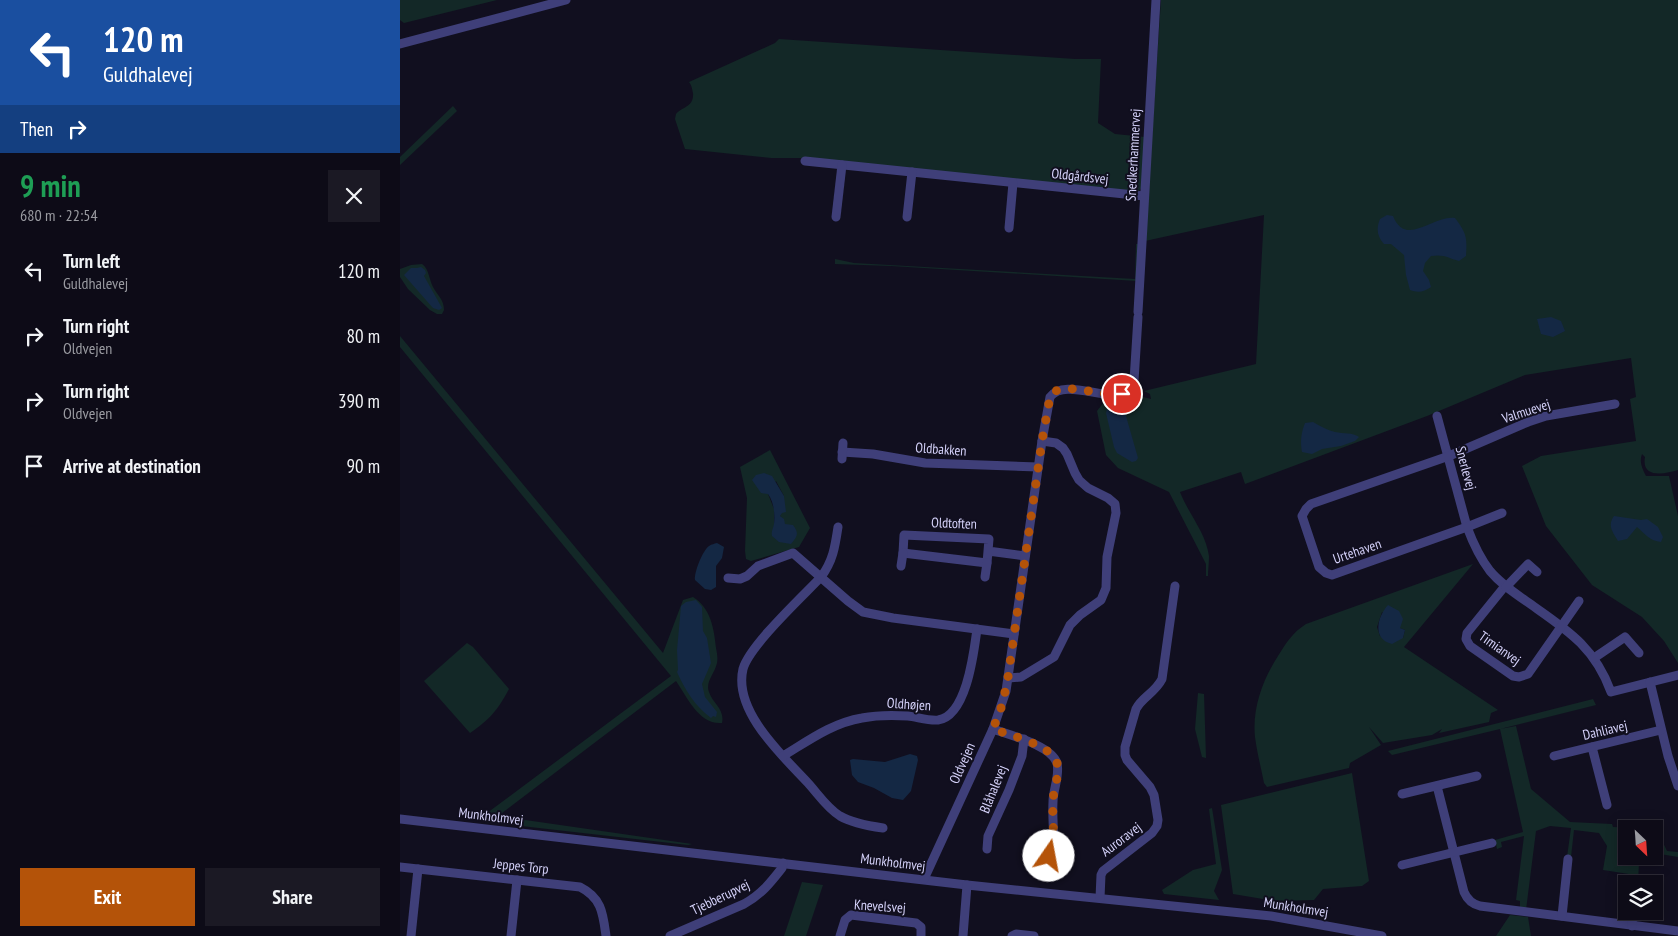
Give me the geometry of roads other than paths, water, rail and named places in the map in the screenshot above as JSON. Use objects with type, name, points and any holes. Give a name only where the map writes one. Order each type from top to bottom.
[{"type":"street","points":[[400,44],[566,0]]},
{"type":"street","name":"Snedkerhammervej","points":[[1135,376],[1156,0]]},
{"type":"street","name":"Oldgårdsvej","points":[[805,161],[1144,196]]},
{"type":"street","points":[[836,216],[842,165]]},
{"type":"street","points":[[907,217],[912,172]]},
{"type":"street","points":[[1009,228],[1012,183]]},
{"type":"street","name":"Oldvejen","points":[[924,879],[1001,708],[1008,678],[1048,400],[1059,389],[1103,394],[1122,394],[1132,388],[1135,376]]},
{"type":"street","name":"Valmuevej","points":[[1449,456],[1537,419],[1615,404]]},
{"type":"street","name":"Snerlevej","points":[[1438,416],[1467,527],[1482,559],[1491,572],[1506,587],[1562,626],[1581,642],[1603,672],[1611,692],[1650,682]]},
{"type":"street","points":[[1008,678],[1021,677],[1054,657],[1070,625],[1080,615],[1101,600],[1106,588],[1107,554],[1116,514],[1115,504],[1108,498],[1088,488],[1080,480],[1063,448],[1056,443],[1042,441]]},
{"type":"street","name":"Oldbakken","points":[[842,451],[925,463],[1038,467]]},
{"type":"street","name":"Urtehaven","points":[[1449,456],[1311,504],[1304,511],[1302,519],[1319,567],[1332,575],[1467,527]]},
{"type":"street","points":[[1467,527],[1502,513]]},
{"type":"street","points":[[901,566],[905,525]]},
{"type":"street","points":[[838,527],[833,556],[821,577],[752,651],[746,660],[743,670],[742,689],[749,707],[765,736],[835,813],[857,822],[883,828]]},
{"type":"street","name":"Oldtoften","points":[[904,535],[989,539],[988,552]]},
{"type":"street","points":[[903,552],[986,563]]},
{"type":"street","points":[[985,577],[988,552],[1025,556]]},
{"type":"street","points":[[728,578],[740,579],[747,576],[758,566],[792,553],[856,607],[868,614],[1014,634]]},
{"type":"street","points":[[1506,587],[1528,564],[1537,572]]},
{"type":"street","name":"Auroravej","points":[[1100,898],[1101,875],[1103,871],[1152,833],[1157,826],[1152,791],[1126,759],[1124,752],[1137,706],[1154,692],[1162,679],[1175,586]]},
{"type":"street","name":"Timianvej","points":[[1506,587],[1467,633],[1466,639],[1470,646],[1513,676],[1523,676],[1529,673],[1562,626]]},
{"type":"street","points":[[1562,626],[1579,601]]},
{"type":"street","name":"Oldhøjen","points":[[783,756],[835,725],[854,719],[890,716],[937,720],[948,716],[959,701],[966,686],[971,671],[977,629]]},
{"type":"street","points":[[1594,658],[1625,637],[1639,653]]},
{"type":"street","points":[[1678,676],[1650,682],[1672,771],[1678,786]]},
{"type":"street","points":[[993,729],[1033,742],[1051,756],[1057,764],[1053,801],[1053,856]]},
{"type":"street","name":"Dahliavej","points":[[1554,756],[1662,730]]},
{"type":"street","name":"Blåhalevej","points":[[987,849],[988,836],[1022,756],[1024,739]]},
{"type":"street","points":[[1592,747],[1606,805]]},
{"type":"street","points":[[1402,794],[1477,776]]},
{"type":"street","points":[[1437,786],[1464,892],[1475,904],[1678,931]]},
{"type":"street","name":"Munkholmvej","points":[[400,819],[967,885],[1271,916],[1353,933],[1382,936]]},
{"type":"street","points":[[1402,865],[1492,843]]},
{"type":"street","points":[[1562,916],[1568,859]]},
{"type":"street","name":"Tjebberupvej","points":[[670,936],[686,933],[755,898],[782,868],[783,863]]},
{"type":"street","name":"Jeppes Torp","points":[[400,867],[578,886],[597,900],[606,936]]},
{"type":"street","points":[[411,936],[418,869]]},
{"type":"street","points":[[511,936],[517,880]]},
{"type":"street","points":[[963,936],[967,885]]},
{"type":"street","name":"Knevelsvej","points":[[840,936],[845,920],[851,915],[916,923],[921,927],[921,936]]},
{"type":"street","points":[[1632,920],[1632,926]]},
{"type":"street","points":[[1012,936],[1016,934],[1034,936]]},
{"type":"water","points":[[1387,215],[1393,216],[1398,225],[1412,230],[1446,218],[1455,218],[1465,236],[1466,256],[1459,261],[1443,256],[1431,256],[1425,263],[1423,271],[1431,287],[1421,292],[1410,290],[1404,255],[1391,244],[1384,244],[1379,235],[1378,226],[1380,219]]},
{"type":"water","points":[[421,267],[425,270],[424,276],[442,308],[439,310],[433,308],[404,275],[411,268]]},
{"type":"water","points":[[1551,317],[1561,321],[1565,331],[1553,337],[1541,334],[1537,319]]},
{"type":"water","points":[[1119,406],[1124,409],[1138,458],[1136,461],[1132,462],[1117,453],[1114,447],[1106,413],[1107,409]]},
{"type":"water","points":[[1313,422],[1338,433],[1359,437],[1355,441],[1341,446],[1322,449],[1312,454],[1302,452],[1301,441],[1305,423]]},
{"type":"water","points":[[764,473],[772,476],[784,496],[786,512],[780,516],[784,519],[785,524],[793,525],[797,532],[791,544],[779,542],[772,536],[774,508],[772,501],[768,494],[761,493],[752,480],[756,475]]},
{"type":"water","points":[[1614,516],[1641,520],[1647,519],[1658,527],[1663,537],[1661,542],[1651,539],[1637,527],[1627,539],[1618,541],[1611,526]]},
{"type":"water","points":[[717,543],[724,547],[722,558],[716,566],[716,587],[711,590],[705,589],[695,580],[697,567],[707,548]]},
{"type":"water","points":[[696,600],[702,607],[703,631],[707,638],[711,663],[702,684],[705,697],[717,712],[716,717],[713,716],[711,718],[691,697],[677,672],[681,606],[686,602]]},
{"type":"water","points":[[1388,605],[1399,611],[1403,619],[1400,628],[1405,630],[1403,638],[1392,644],[1381,637],[1378,627],[1381,615]]},
{"type":"water","points":[[910,754],[917,756],[918,760],[911,791],[903,800],[892,798],[858,782],[852,775],[850,760],[885,762]]}]
